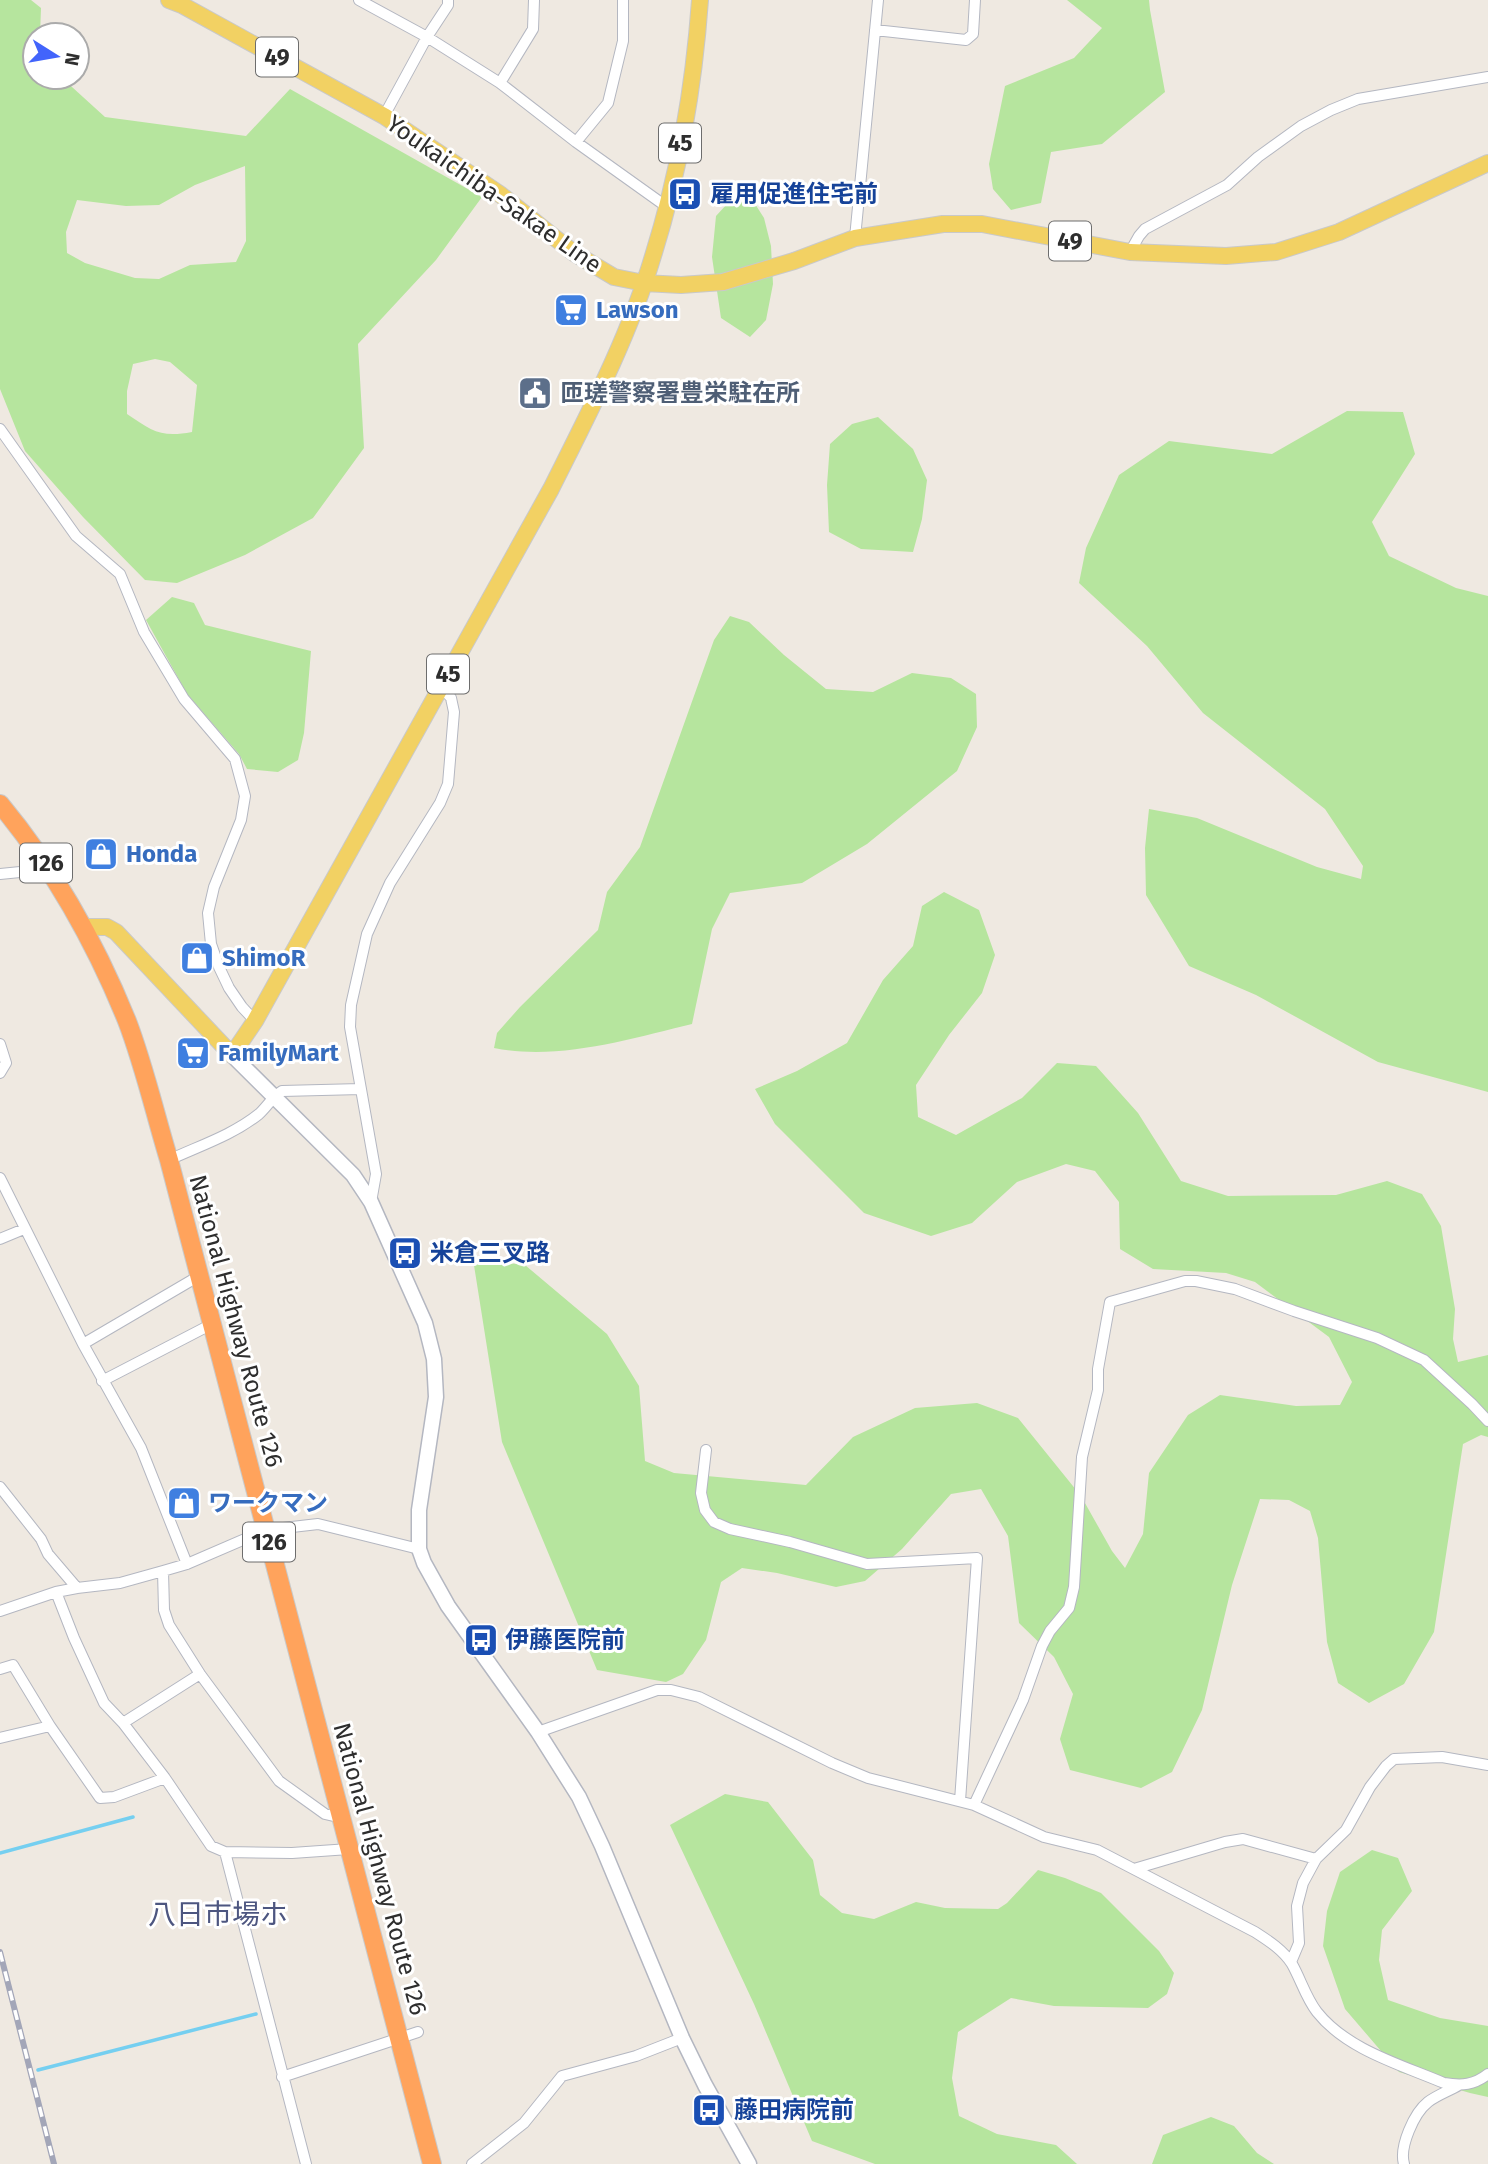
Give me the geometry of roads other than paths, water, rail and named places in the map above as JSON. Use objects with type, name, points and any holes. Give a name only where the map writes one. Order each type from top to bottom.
[{"type":"highway","name":"National Highway Route 126","points":[[0,804],[50,869],[85,927],[127,1023],[169,1160],[432,2164]]},
{"type":"main road","name":"Youkaichiba-Sakae Line","points":[[169,0],[384,116],[501,195],[574,253],[614,277],[644,284],[723,282],[794,261],[856,238],[943,224],[982,224],[1130,252],[1226,256],[1276,252],[1339,232],[1488,163]]},
{"type":"main road","name":"45","points":[[232,1055],[255,1020],[551,489],[623,339],[644,284],[667,207],[696,51],[700,0]]},
{"type":"main road","points":[[85,927],[107,927],[116,932],[232,1055]]},
{"type":"street","points":[[359,0],[427,37],[500,83],[667,207]]},
{"type":"street","points":[[384,116],[427,37],[448,5],[448,0]]},
{"type":"street","points":[[500,83],[533,29],[534,0]]},
{"type":"street","points":[[576,142],[608,103],[623,41],[623,0]]},
{"type":"street","points":[[856,238],[878,0]]},
{"type":"street","points":[[875,30],[966,40],[973,34],[975,0]]},
{"type":"street","points":[[1130,252],[1145,229],[1227,185],[1269,149],[1301,126],[1331,110],[1358,99],[1488,77]]},
{"type":"street","points":[[0,429],[76,536],[120,574],[144,632],[184,699],[235,759],[245,796],[241,820],[214,887],[208,913],[211,944],[219,967],[229,988],[255,1020]]},
{"type":"street","points":[[371,1202],[376,1174],[350,1027],[351,1005],[367,934],[375,915],[390,883],[440,803],[448,784],[454,712],[451,698],[441,686]]},
{"type":"street","points":[[0,874],[50,869]]},
{"type":"street","points":[[0,1044],[6,1063],[0,1073]]},
{"type":"street","points":[[232,1055],[353,1175],[371,1202],[425,1323],[433,1359],[436,1397],[419,1510],[419,1549],[424,1563],[448,1605],[568,1777],[597,1834],[682,2038],[749,2164]]},
{"type":"street","points":[[169,1160],[233,1131],[260,1114],[282,1091],[361,1089]]},
{"type":"street","points":[[0,1178],[83,1345],[141,1448],[187,1563]]},
{"type":"street","points":[[0,1239],[24,1230]]},
{"type":"street","points":[[83,1345],[199,1276]]},
{"type":"street","points":[[974,1805],[1023,1700],[1042,1646],[1050,1631],[1069,1608],[1074,1587],[1083,1457],[1098,1390],[1098,1368],[1110,1302],[1185,1281],[1235,1289],[1377,1338],[1424,1360],[1488,1421]]},
{"type":"street","points":[[102,1381],[212,1324]]},
{"type":"street","points":[[706,1450],[701,1493],[705,1510],[714,1522],[730,1529],[790,1542],[867,1564],[977,1558],[960,1801]]},
{"type":"street","points":[[0,1487],[41,1539],[48,1554],[77,1588]]},
{"type":"street","points":[[0,1611],[56,1592],[120,1583],[163,1571],[265,1530],[318,1524],[419,1549]]},
{"type":"street","points":[[163,1571],[164,1610],[169,1625],[200,1674],[279,1781],[325,1814],[342,1818]]},
{"type":"street","points":[[56,1592],[104,1703],[123,1723],[165,1778],[211,1846],[225,1852],[292,1853],[349,1849]]},
{"type":"street","points":[[0,1669],[13,1665],[50,1726],[100,1798],[114,1797],[165,1778]]},
{"type":"street","points":[[123,1723],[200,1674]]},
{"type":"street","points":[[538,1732],[657,1690],[671,1690],[699,1697],[868,1778],[974,1805],[1044,1837],[1097,1850],[1255,1932],[1276,1946],[1291,1962],[1318,2014],[1351,2040],[1444,2083],[1472,2084],[1488,2074]]},
{"type":"street","points":[[0,1738],[50,1726]]},
{"type":"street","points":[[1291,1962],[1299,1943],[1297,1906],[1303,1883],[1316,1859],[1346,1830],[1370,1787],[1386,1766],[1394,1759],[1443,1757],[1488,1765]]},
{"type":"street","points":[[1134,1869],[1243,1839],[1316,1859]]},
{"type":"street","points":[[225,1852],[306,2164]]},
{"type":"street","points":[[282,2077],[418,2032]]},
{"type":"street","points":[[472,2164],[524,2123],[562,2076],[636,2056],[682,2038]]},
{"type":"street","points":[[1404,2164],[1404,2143],[1426,2103],[1459,2085]]},
{"type":"waterway","points":[[0,1853],[133,1817]]},
{"type":"waterway","points":[[38,2070],[256,2014]]},
{"type":"railway","points":[[0,1952],[54,2164]]},
{"type":"place","name":"雇用促進住宅前","points":[[685,194]]},
{"type":"place","name":"Lawson","points":[[571,310]]},
{"type":"place","name":"匝瑳警察署豊栄駐在所","points":[[535,393]]},
{"type":"place","name":"Honda","points":[[101,854]]},
{"type":"place","name":"ShimoR","points":[[197,958]]},
{"type":"place","name":"FamilyMart","points":[[193,1053]]},
{"type":"place","name":"米倉三叉路","points":[[405,1253]]},
{"type":"place","name":"ワークマン","points":[[184,1503]]},
{"type":"place","name":"伊藤医院前","points":[[481,1640]]},
{"type":"place","name":"藤田病院前","points":[[709,2110]]},
{"type":"district","name":"八日市場ホ","points":[[218,1914]]}]
